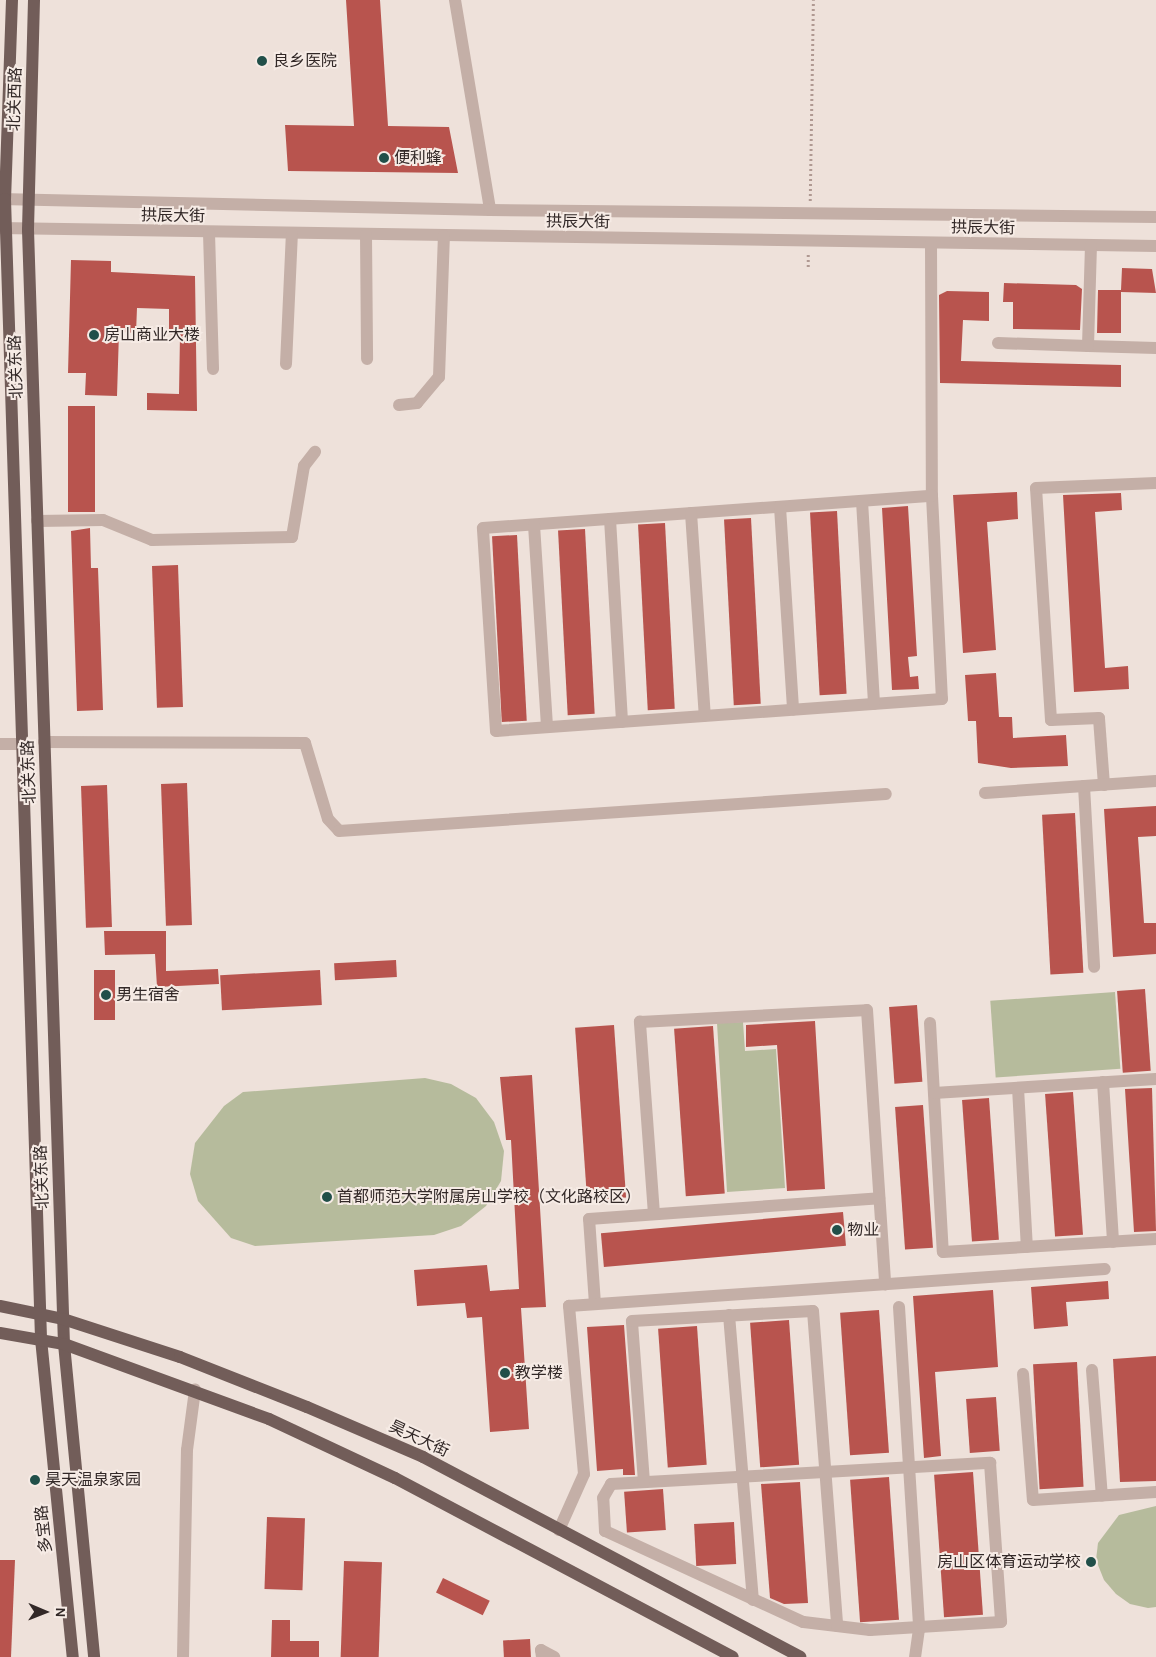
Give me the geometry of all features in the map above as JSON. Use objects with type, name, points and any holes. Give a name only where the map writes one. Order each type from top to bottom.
[{"type":"main road","name":"北关西路","points":[[2,199],[12,0]]},
{"type":"main road","name":"北关西路","points":[[28,199],[34,0]]},
{"type":"main road","name":"北关东路","points":[[2,199],[25,744],[41,1338]]},
{"type":"main road","name":"北关东路","points":[[28,199],[64,1344]]},
{"type":"main road","name":"昊天大街","points":[[0,1306],[63,1319],[180,1356],[307,1407],[423,1457],[800,1657]]},
{"type":"main road","points":[[0,1333],[41,1338],[64,1344],[195,1390],[395,1478],[733,1657]]},
{"type":"main road","name":"多宝路","points":[[41,1338],[73,1657]]},
{"type":"main road","points":[[64,1344],[94,1657]]},
{"type":"street","points":[[455,0],[490,210]]},
{"type":"street","name":"拱辰大街","points":[[2,199],[810,215],[1156,217]]},
{"type":"street","name":"拱辰大街","points":[[3,228],[209,233],[1156,246]]},
{"type":"street","points":[[209,233],[213,369]]},
{"type":"street","points":[[286,364],[292,234]]},
{"type":"street","points":[[366,235],[367,359]]},
{"type":"street","points":[[399,405],[417,403],[439,377],[444,236]]},
{"type":"street","points":[[931,243],[932,496],[942,699],[496,731],[483,528],[932,496]]},
{"type":"street","points":[[1088,346],[1091,246]]},
{"type":"street","points":[[998,343],[1156,348]]},
{"type":"street","points":[[37,521],[103,520],[152,540],[292,537],[304,466],[315,452]]},
{"type":"street","points":[[1104,785],[1100,718],[1051,720],[1036,488],[1156,482]]},
{"type":"street","points":[[862,501],[874,704]]},
{"type":"street","points":[[780,507],[793,710]]},
{"type":"street","points":[[691,513],[705,716]]},
{"type":"street","points":[[610,519],[622,722]]},
{"type":"street","points":[[534,525],[547,727]]},
{"type":"street","points":[[44,742],[304,743],[328,819],[339,831],[886,794]]},
{"type":"street","points":[[0,744],[25,744]]},
{"type":"street","points":[[985,793],[1156,781]]},
{"type":"street","points":[[1084,786],[1094,967]]},
{"type":"street","points":[[654,1214],[640,1022],[867,1010],[885,1284]]},
{"type":"street","points":[[930,1023],[943,1252],[1156,1239]]},
{"type":"street","points":[[934,1093],[1156,1079]]},
{"type":"street","points":[[1103,1082],[1113,1242]]},
{"type":"street","points":[[1018,1088],[1027,1247]]},
{"type":"street","points":[[595,1304],[589,1219],[879,1198]]},
{"type":"street","points":[[559,1530],[584,1474],[570,1306],[1105,1270]]},
{"type":"street","points":[[899,1307],[911,1467],[919,1629],[915,1657]]},
{"type":"street","points":[[644,1482],[632,1321],[813,1311],[838,1626]]},
{"type":"street","points":[[729,1316],[754,1600]]},
{"type":"street","points":[[1092,1370],[1102,1496]]},
{"type":"street","points":[[1023,1374],[1033,1500],[1156,1492]]},
{"type":"street","points":[[183,1657],[187,1450],[195,1390]]},
{"type":"street","points":[[990,1463],[1001,1622],[919,1629],[838,1626],[803,1622],[605,1530],[603,1498],[611,1484],[825,1472],[990,1463]]},
{"type":"street","points":[[542,1657],[541,1650],[554,1657]]},
{"type":"path","points":[[810,215],[813,0]]},
{"type":"green space","points":[[1115,992],[1120,1069],[996,1078],[990,1001]]},
{"type":"green space","points":[[743,1022],[745,1051],[776,1049],[785,1188],[727,1192],[717,1023]]},
{"type":"green space","points":[[425,1078],[451,1084],[476,1098],[494,1122],[504,1151],[501,1181],[486,1206],[461,1226],[434,1235],[255,1246],[231,1238],[198,1201],[190,1174],[195,1143],[224,1106],[243,1092]]},
{"type":"green space","points":[[1156,1506],[1156,1607],[1148,1608],[1130,1604],[1116,1594],[1104,1580],[1096,1560],[1098,1543],[1119,1515]]},
{"type":"building","points":[[346,0],[380,0],[388,126],[449,127],[458,173],[288,171],[285,125],[354,126]]},
{"type":"building","name":"房山商业大楼","points":[[71,260],[111,261],[111,272],[195,276],[197,411],[147,410],[147,393],[179,394],[180,335],[169,334],[169,309],[137,308],[136,333],[119,332],[117,396],[85,395],[86,373],[68,373]]},
{"type":"building","points":[[1122,268],[1152,269],[1156,293],[1121,292],[1121,333],[1097,333],[1098,290],[1121,290]]},
{"type":"building","points":[[1004,283],[1076,285],[1082,289],[1080,330],[1013,329],[1013,302],[1003,302]]},
{"type":"building","points":[[947,291],[989,292],[989,321],[963,320],[961,361],[1121,365],[1121,387],[940,383],[939,295]]},
{"type":"building","points":[[68,406],[95,406],[95,512],[68,512]]},
{"type":"building","points":[[1017,492],[1018,519],[987,522],[996,650],[963,653],[953,495]]},
{"type":"building","points":[[1121,493],[1122,510],[1095,512],[1105,668],[1128,666],[1129,689],[1074,692],[1063,495]]},
{"type":"building","points":[[908,506],[917,656],[908,657],[910,677],[918,676],[919,689],[892,690],[882,508]]},
{"type":"building","points":[[837,511],[847,694],[820,695],[810,512]]},
{"type":"building","points":[[751,518],[761,704],[734,705],[724,519]]},
{"type":"building","points":[[665,523],[675,709],[648,710],[638,524]]},
{"type":"building","points":[[90,528],[91,568],[98,568],[103,710],[77,711],[71,531]]},
{"type":"building","points":[[585,529],[595,714],[568,715],[558,530]]},
{"type":"building","points":[[517,535],[527,721],[502,722],[492,536]]},
{"type":"building","points":[[178,565],[183,707],[157,708],[152,566]]},
{"type":"building","points":[[996,673],[999,717],[1012,717],[1013,738],[1066,735],[1068,766],[1011,768],[978,763],[976,721],[968,721],[965,675]]},
{"type":"building","points":[[187,783],[192,925],[166,926],[161,784]]},
{"type":"building","points":[[107,785],[112,927],[86,928],[81,786]]},
{"type":"building","points":[[1156,806],[1156,836],[1138,837],[1144,923],[1156,923],[1156,954],[1113,957],[1104,809]]},
{"type":"building","points":[[1075,813],[1083,973],[1050,975],[1042,815]]},
{"type":"building","points":[[104,931],[166,931],[166,971],[218,969],[219,984],[157,987],[155,954],[105,955]]},
{"type":"building","points":[[396,960],[397,977],[335,980],[334,963]]},
{"type":"building","name":"男生宿舍","points":[[94,970],[115,970],[115,1020],[94,1020]]},
{"type":"building","points":[[320,970],[322,1005],[222,1010],[220,975]]},
{"type":"building","points":[[1145,989],[1151,1071],[1123,1073],[1117,991]]},
{"type":"building","points":[[917,1005],[922,1082],[894,1084],[889,1007]]},
{"type":"building","points":[[815,1021],[825,1189],[787,1191],[777,1045],[746,1047],[746,1025]]},
{"type":"building","points":[[614,1025],[626,1198],[587,1200],[575,1028]]},
{"type":"building","points":[[713,1026],[725,1194],[686,1196],[674,1029]]},
{"type":"building","points":[[532,1075],[546,1307],[521,1308],[529,1429],[490,1432],[482,1317],[467,1318],[465,1303],[417,1306],[414,1270],[487,1265],[490,1291],[519,1289],[511,1140],[506,1140],[500,1077]]},
{"type":"building","points":[[1152,1088],[1156,1231],[1134,1232],[1125,1089]]},
{"type":"building","points":[[1073,1092],[1083,1235],[1055,1237],[1045,1094]]},
{"type":"building","points":[[989,1098],[999,1240],[972,1242],[962,1100]]},
{"type":"building","points":[[923,1105],[933,1248],[905,1250],[895,1107]]},
{"type":"building","points":[[843,1212],[846,1246],[604,1267],[601,1233]]},
{"type":"building","points":[[1108,1281],[1109,1299],[1066,1302],[1068,1326],[1034,1329],[1031,1287]]},
{"type":"building","points":[[993,1290],[998,1367],[935,1372],[941,1456],[924,1458],[913,1296]]},
{"type":"building","points":[[879,1310],[889,1453],[850,1455],[840,1313]]},
{"type":"building","points":[[789,1320],[799,1465],[760,1467],[750,1323]]},
{"type":"building","points":[[624,1325],[635,1475],[623,1475],[623,1469],[597,1471],[587,1327]]},
{"type":"building","points":[[697,1326],[707,1465],[668,1467],[658,1329]]},
{"type":"building","points":[[1156,1356],[1156,1481],[1120,1482],[1113,1359]]},
{"type":"building","points":[[1077,1362],[1084,1487],[1040,1489],[1033,1364]]},
{"type":"building","points":[[996,1397],[1000,1451],[970,1453],[966,1399]]},
{"type":"building","points":[[973,1472],[983,1615],[944,1617],[934,1475]]},
{"type":"building","points":[[889,1477],[899,1620],[860,1622],[850,1480]]},
{"type":"building","points":[[800,1482],[808,1603],[784,1604],[770,1598],[761,1484]]},
{"type":"building","points":[[663,1489],[666,1530],[627,1533],[624,1492]]},
{"type":"building","points":[[267,1517],[305,1518],[302,1590],[264,1589]]},
{"type":"building","points":[[734,1522],[736,1564],[696,1566],[694,1524]]},
{"type":"building","points":[[0,1560],[15,1560],[11,1657],[0,1657]]},
{"type":"building","points":[[344,1561],[382,1562],[379,1657],[341,1657]]},
{"type":"building","points":[[443,1578],[490,1601],[483,1615],[436,1592]]},
{"type":"building","points":[[272,1620],[290,1620],[290,1641],[319,1641],[319,1657],[271,1657]]},
{"type":"building","points":[[530,1639],[531,1657],[504,1657],[503,1640]]},
{"type":"place","name":"良乡医院","points":[[262,61]]},
{"type":"place","name":"便利蜂","points":[[384,158]]},
{"type":"place","name":"房山商业大楼","points":[[94,335]]},
{"type":"place","name":"男生宿舍","points":[[106,995]]},
{"type":"place","name":"首都师范大学附属房山学校（文化路校区）","points":[[327,1197]]},
{"type":"place","name":"物业","points":[[837,1230]]},
{"type":"place","name":"教学楼","points":[[505,1373]]},
{"type":"place","name":"昊天温泉家园","points":[[35,1480]]},
{"type":"place","name":"房山区体育运动学校","points":[[1091,1562]]}]
